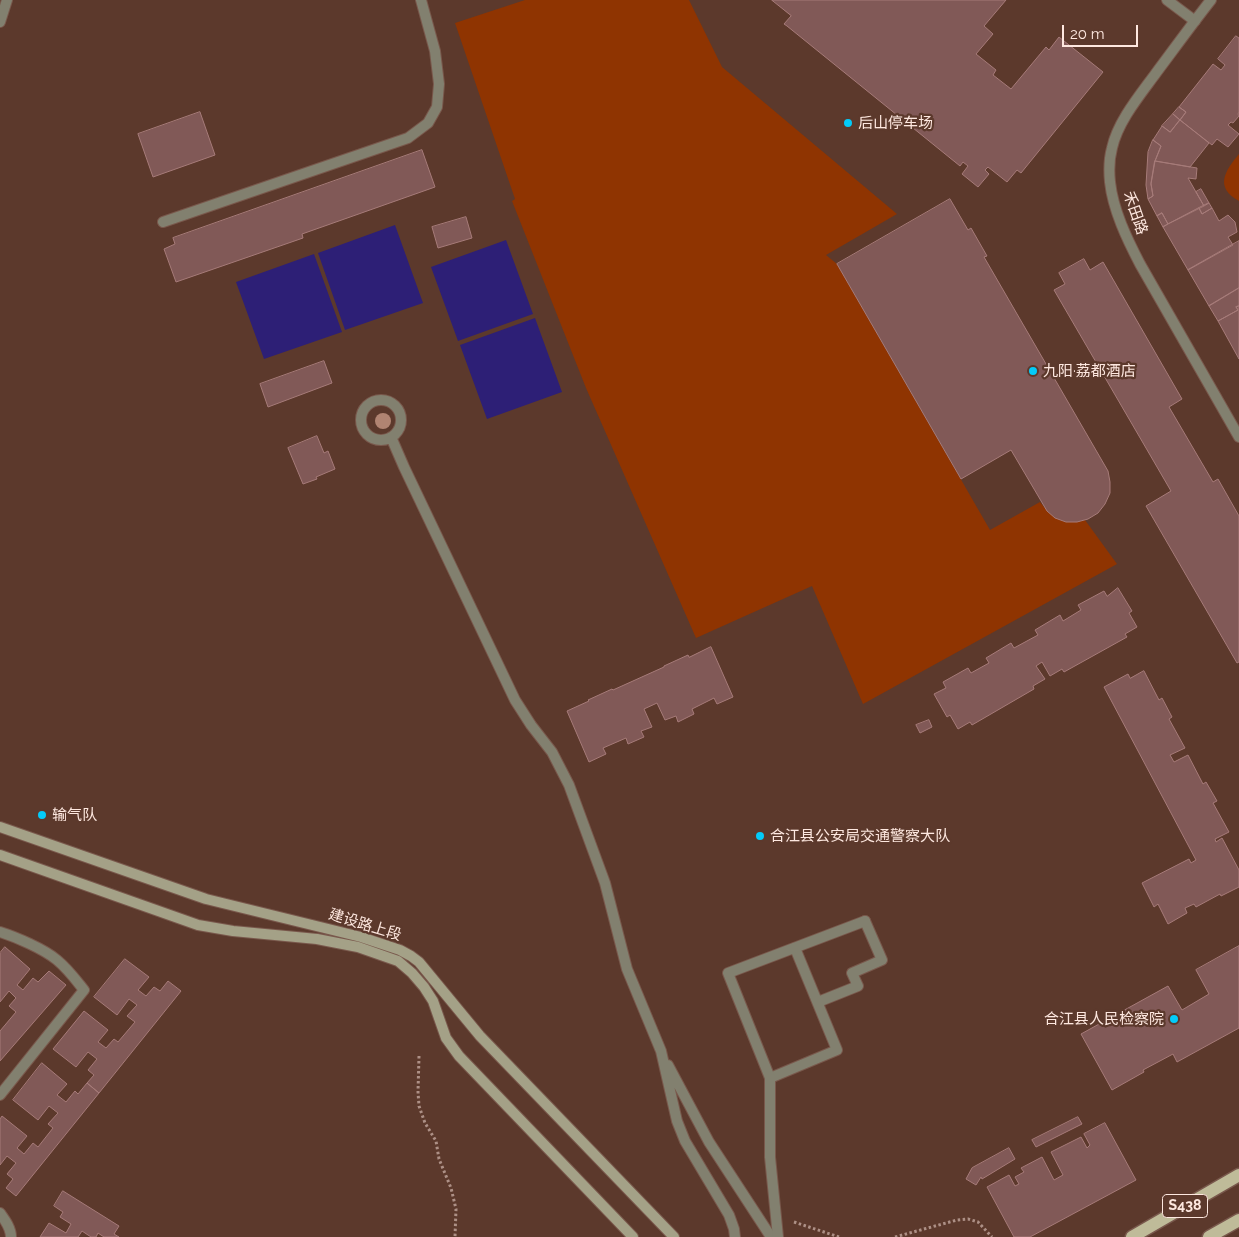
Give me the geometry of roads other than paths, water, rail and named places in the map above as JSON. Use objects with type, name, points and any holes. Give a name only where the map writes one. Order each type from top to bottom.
[{"type":"main road","name":"建设路上段","points":[[0,827],[206,899],[361,937],[400,950],[411,956],[419,962],[480,1036],[674,1237]]},
{"type":"main road","name":"建设路上段","points":[[0,855],[198,925],[233,931],[317,939],[358,947],[398,961],[412,973],[433,1001],[446,1038],[459,1056],[633,1237]]},
{"type":"main road","name":"S438","points":[[1132,1237],[1239,1175]]},
{"type":"main road","name":"S438","points":[[1209,1237],[1239,1220]]},
{"type":"street","points":[[0,22],[7,0]]},
{"type":"street","points":[[163,222],[408,138],[428,122],[437,106],[439,84],[435,50],[421,0]]},
{"type":"street","points":[[1167,0],[1194,22]]},
{"type":"street","name":"禾田路","points":[[1211,0],[1137,99],[1120,127],[1112,148],[1110,184],[1117,212],[1128,241],[1239,437]]},
{"type":"street","points":[[390,437],[515,700],[552,752],[569,785],[605,883],[627,969],[661,1052],[708,1142],[771,1237]]},
{"type":"street","points":[[778,1237],[770,1157],[770,1078],[728,973],[865,921],[882,960],[852,973],[858,986],[818,1002]]},
{"type":"street","points":[[0,932],[56,958],[84,990],[0,1095]]},
{"type":"street","points":[[770,1078],[837,1050],[795,948]]},
{"type":"street","points":[[661,1052],[677,1121],[682,1134],[729,1214],[735,1237]]},
{"type":"street","points":[[0,1213],[6,1222],[11,1237]]},
{"type":"place","name":"后山停车场","points":[[848,123]]},
{"type":"place","name":"九阳·荔都酒店","points":[[1033,371]]},
{"type":"place","name":"输气队","points":[[42,815]]},
{"type":"place","name":"合江县公安局交通警察大队","points":[[760,836]]},
{"type":"place","name":"合江县人民检察院","points":[[1174,1019]]}]
